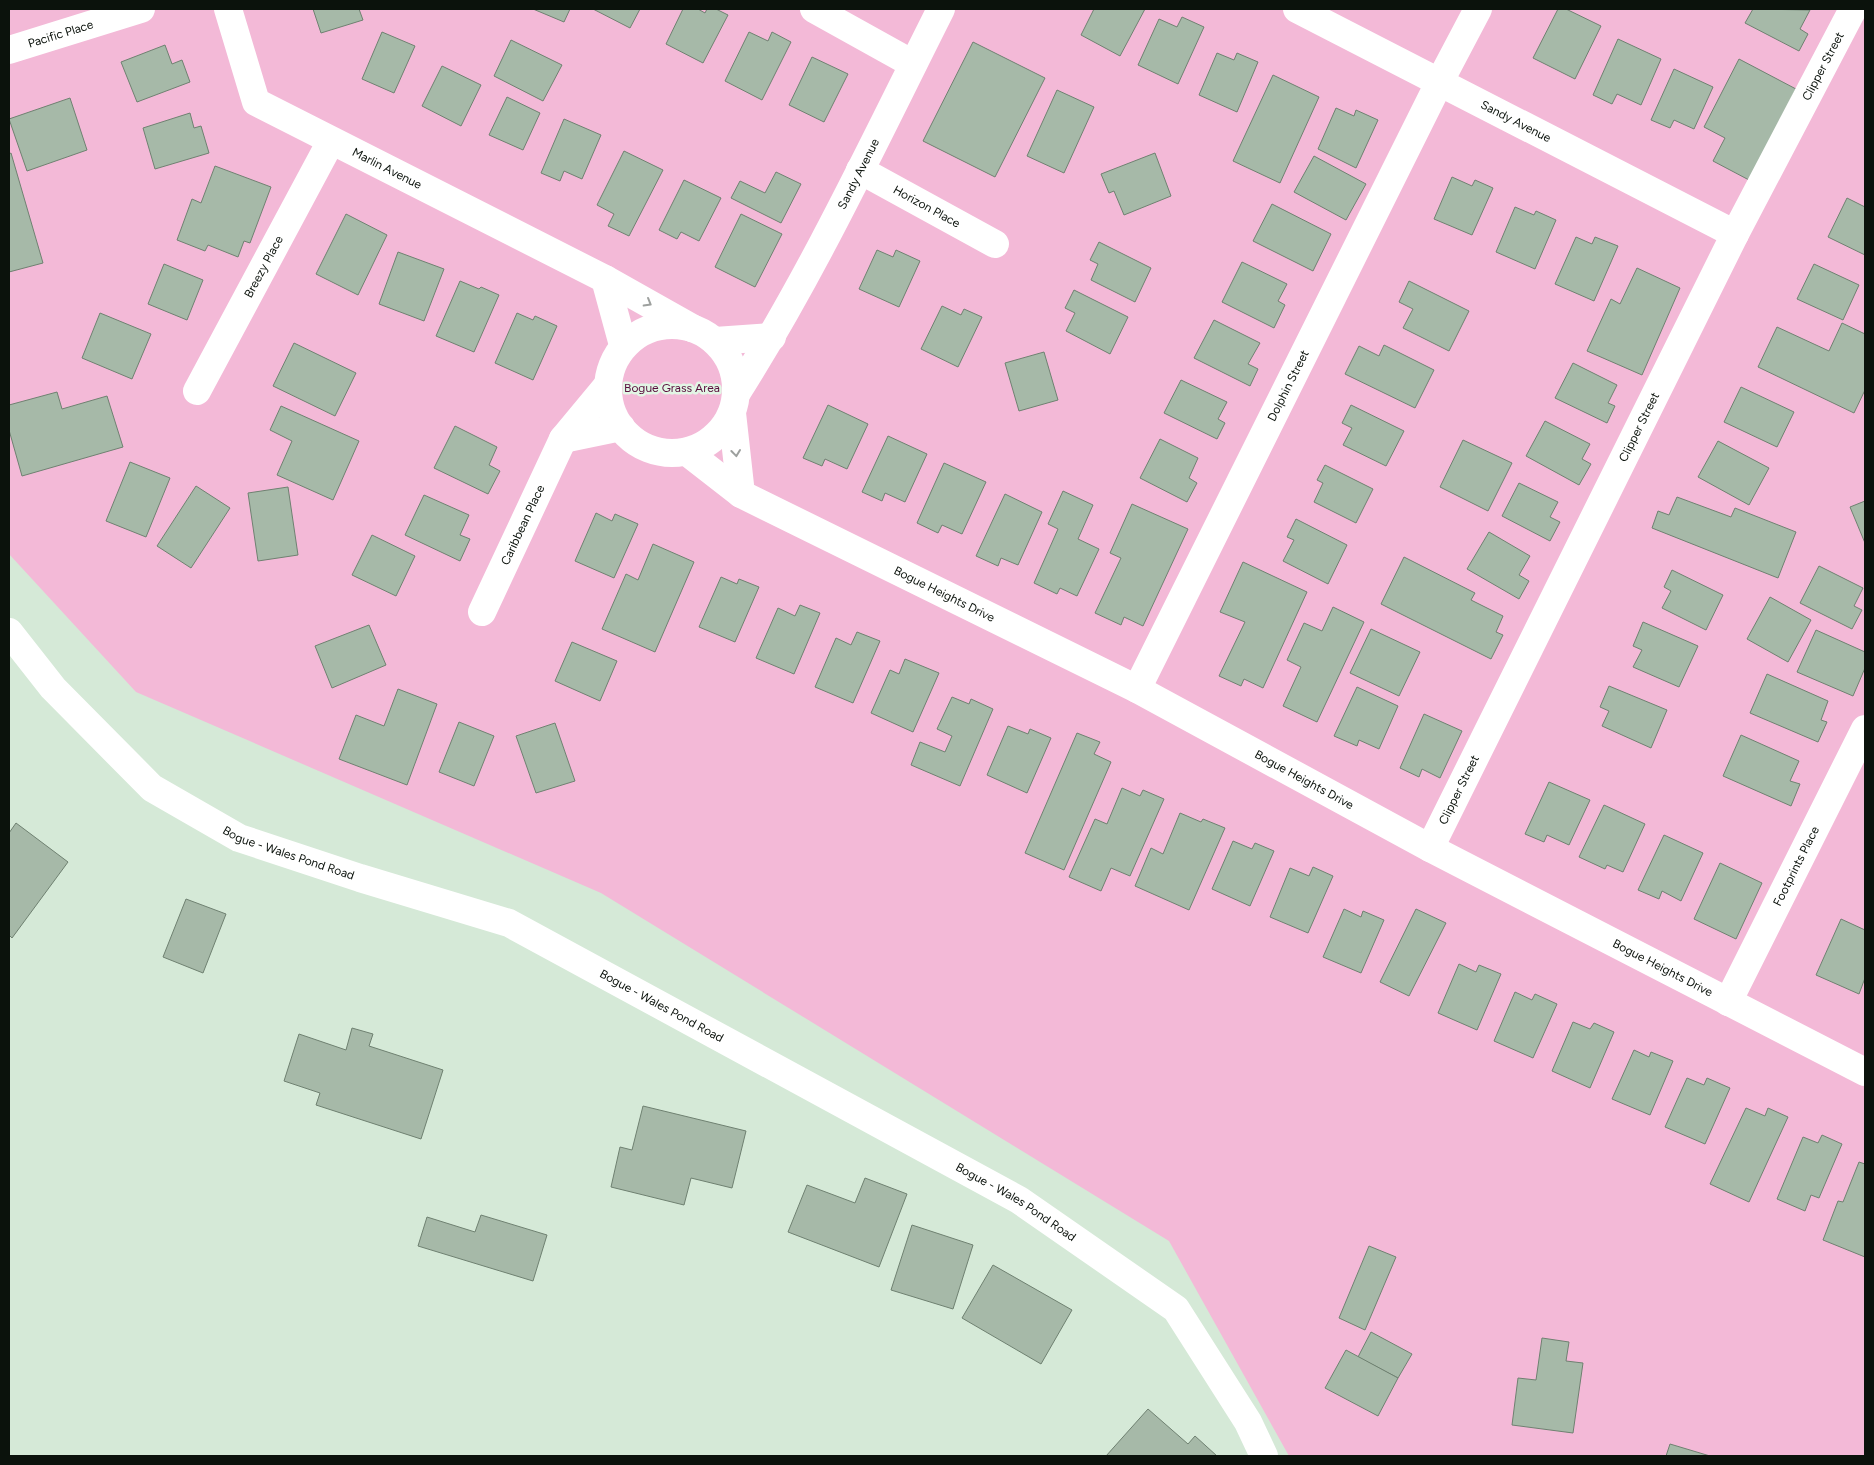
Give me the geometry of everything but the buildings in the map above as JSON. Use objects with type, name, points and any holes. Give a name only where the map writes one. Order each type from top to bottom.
[{"type":"street","name":"Pacific Place","points":[[9,50],[141,9]]},
{"type":"street","name":"Marlin Avenue","points":[[228,9],[256,102],[606,279],[704,335]]},
{"type":"street","points":[[814,9],[913,64]]},
{"type":"street","name":"Sandy Avenue","points":[[734,404],[772,337],[860,170],[941,9]]},
{"type":"street","name":"Sandy Avenue","points":[[1297,9],[1735,234]]},
{"type":"street","name":"Dolphin Street","points":[[1137,689],[1439,83],[1478,9]]},
{"type":"street","name":"Clipper Street","points":[[1430,848],[1735,234],[1853,9]]},
{"type":"street","name":"Breezy Place","points":[[197,391],[331,141]]},
{"type":"street","name":"Horizon Place","points":[[860,170],[995,244]]},
{"type":"street","points":[[606,279],[623,345]]},
{"type":"street","points":[[734,404],[722,429],[708,442],[687,452],[671,453],[651,449],[633,440],[621,427],[610,408],[607,386],[612,364],[623,345],[641,332],[659,325],[680,325],[704,335],[728,357],[735,376],[734,404],[741,494]]},
{"type":"street","points":[[704,335],[772,337]]},
{"type":"street","name":"Caribbean Place","points":[[482,612],[563,439],[607,386]]},
{"type":"street","points":[[563,439],[621,427]]},
{"type":"street","name":"Bogue Heights Drive","points":[[687,452],[741,494],[1137,689],[1430,848],[1865,1072]]},
{"type":"street","name":"Bogue - Wales Pond Road","points":[[9,632],[53,688],[152,788],[239,838],[360,878],[509,923],[1019,1200],[1176,1309],[1248,1422],[1264,1456]]},
{"type":"street","name":"Footprints Place","points":[[1728,1002],[1865,729]]},
{"type":"green space","name":"Bogue Grass Area","points":[[9,9],[1865,9],[1865,1456],[1289,1456],[1169,1241],[601,893],[136,692],[9,554]]}]
